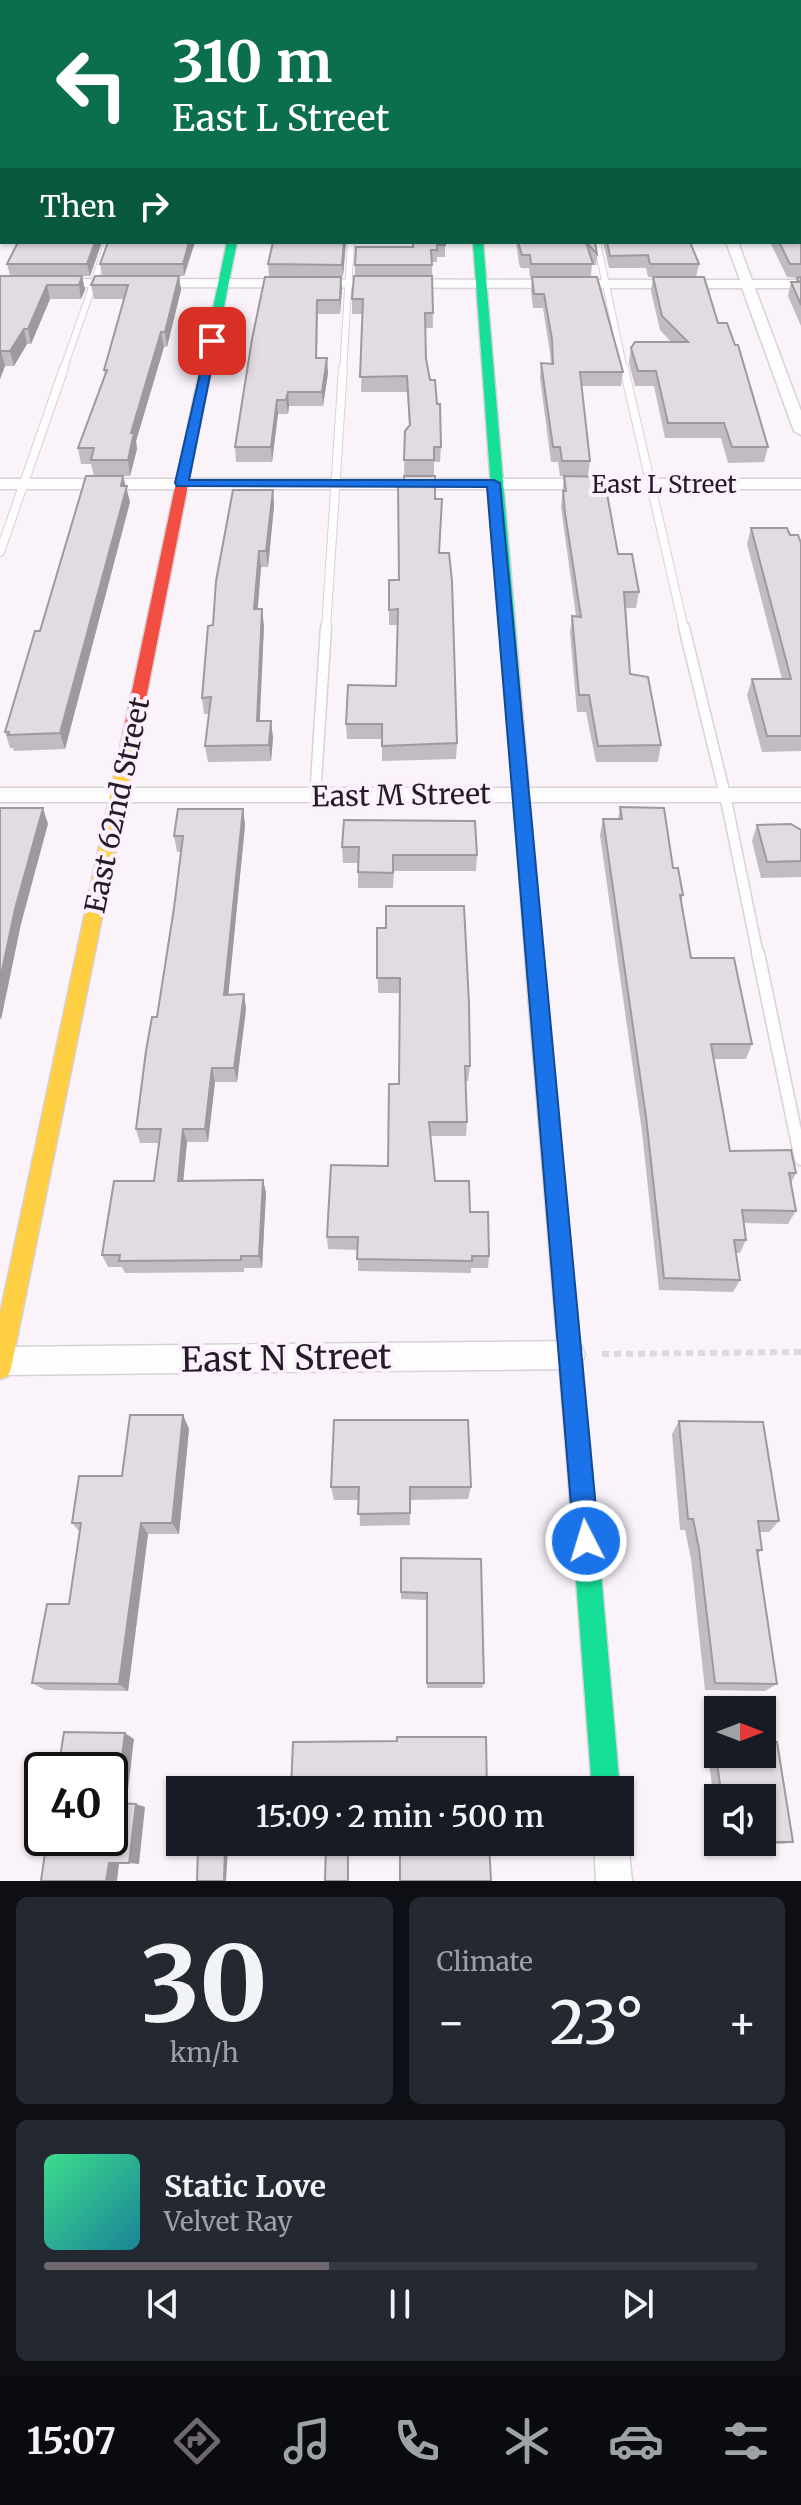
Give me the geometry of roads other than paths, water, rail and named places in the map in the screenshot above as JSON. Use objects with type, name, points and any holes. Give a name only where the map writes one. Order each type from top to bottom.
[{"type":"street","name":"East 62nd Street","points":[[1,1364],[232,244]]},
{"type":"street","points":[[478,244],[519,793],[571,1355],[605,1776]]},
{"type":"street","points":[[733,244],[801,431]]},
{"type":"street","points":[[0,283],[801,284]]},
{"type":"street","name":"East L Street","points":[[0,484],[801,484]]},
{"type":"street","name":"East M Street","points":[[0,795],[801,795]]},
{"type":"street","name":"East N Street","points":[[1,1364],[571,1355]]},
{"type":"street","points":[[612,1856],[614,1881]]},
{"type":"lane","points":[[0,552],[107,244]]},
{"type":"lane","points":[[315,797],[351,244]]},
{"type":"lane","points":[[597,244],[649,484],[725,795],[801,1159]]}]
